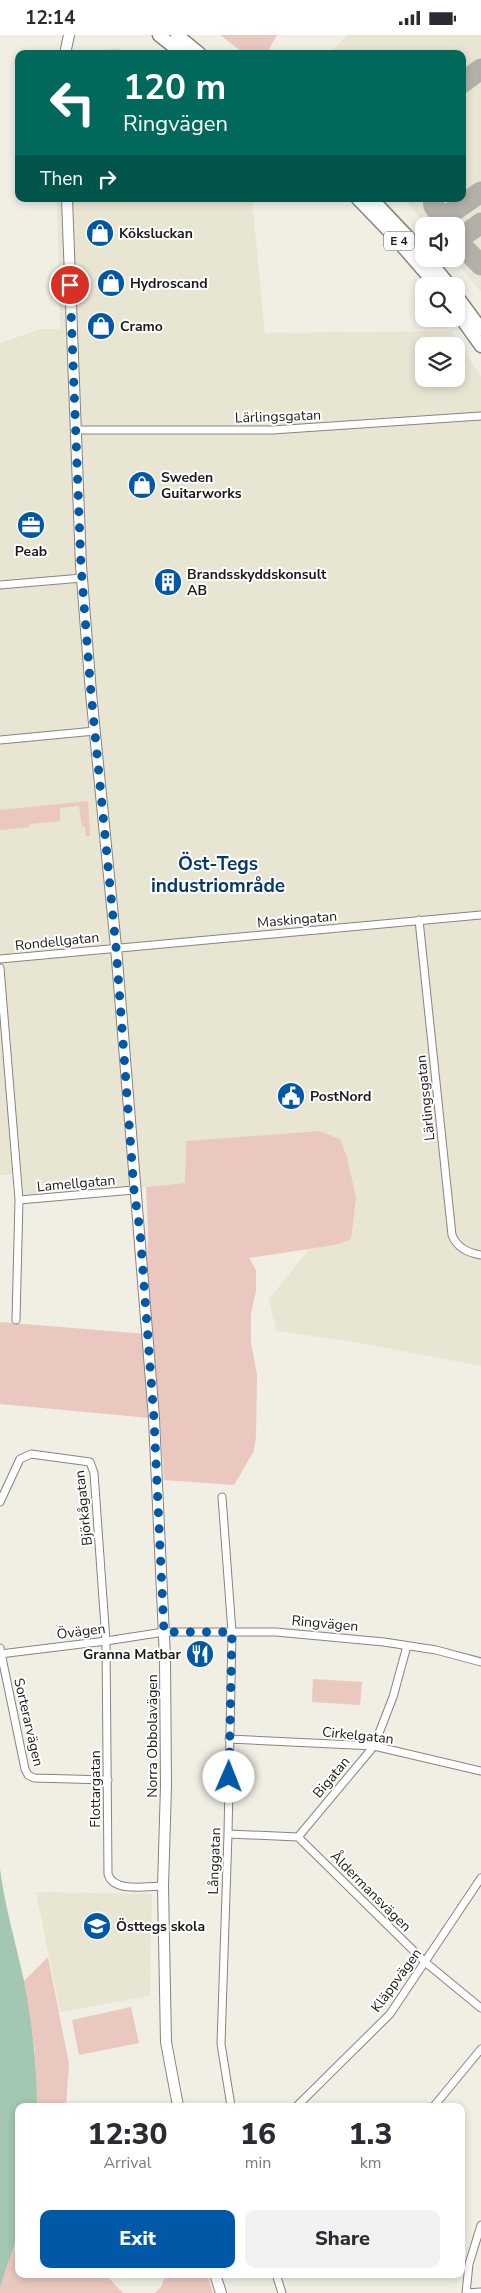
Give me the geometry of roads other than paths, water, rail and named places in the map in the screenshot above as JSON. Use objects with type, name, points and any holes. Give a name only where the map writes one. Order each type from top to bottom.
[{"type":"highway","points":[[159,35],[179,50]]},
{"type":"highway","points":[[177,35],[195,50]]},
{"type":"highway","name":"E 4","points":[[361,202],[429,277]]},
{"type":"highway","name":"E 4","points":[[375,202],[415,244]]},
{"type":"highway","name":"E 4","points":[[435,267],[443,277]]},
{"type":"highway","points":[[465,307],[481,329]]},
{"type":"highway","points":[[465,324],[481,346]]},
{"type":"street","points":[[66,50],[69,35]]},
{"type":"street","name":"Norra Obbolavägen","points":[[67,202],[82,578],[116,947],[134,1190],[140,1231],[154,1419],[164,1632],[166,1786],[163,1886],[166,2042],[177,2103]]},
{"type":"street","name":"Lärlingsgatan","points":[[75,430],[272,430],[481,416]]},
{"type":"street","points":[[0,585],[82,578]]},
{"type":"street","points":[[0,740],[95,731]]},
{"type":"street","name":"Maskingatan","points":[[116,947],[481,915]]},
{"type":"street","name":"Lärlingsgatan","points":[[419,920],[452,1235],[454,1241],[465,1251],[481,1255]]},
{"type":"street","name":"Rondellgatan","points":[[0,959],[116,947]]},
{"type":"street","points":[[0,968],[19,1200],[16,1320]]},
{"type":"street","name":"Lamellgatan","points":[[19,1200],[134,1190]]},
{"type":"street","name":"Björkågatan","points":[[0,1502],[20,1459],[25,1456],[32,1454],[90,1462],[94,1473],[106,1641]]},
{"type":"street","name":"Långgatan","points":[[222,1497],[232,1632],[221,2043],[231,2103]]},
{"type":"street","name":"Ringvägen","points":[[164,1632],[294,1633],[407,1645],[436,1650],[481,1662]]},
{"type":"street","name":"Övägen","points":[[0,1652],[106,1641],[164,1632]]},
{"type":"street","name":"Flottargatan","points":[[106,1641],[109,1879],[119,1886],[163,1886]]},
{"type":"street","name":"Bigatan","points":[[298,1837],[374,1746],[393,1697],[407,1645]]},
{"type":"street","name":"Sorterarvägen","points":[[0,1652],[25,1769],[28,1775],[34,1778],[108,1780]]},
{"type":"street","name":"Cirkelgatan","points":[[229,1739],[374,1746],[481,1771]]},
{"type":"street","points":[[228,1833],[298,1837]]},
{"type":"street","name":"Åldermansvägen","points":[[298,1837],[425,1962],[481,2007]]},
{"type":"street","name":"Kläppvägen","points":[[300,2103],[390,2014],[480,1880]]},
{"type":"street","points":[[436,2103],[481,2049]]},
{"type":"street","points":[[481,2225],[469,2264],[466,2293],[481,2292]]},
{"type":"street","points":[[465,2262],[469,2264]]},
{"type":"street","points":[[216,2278],[222,2293]]},
{"type":"street","points":[[277,2278],[282,2293]]},
{"type":"place","name":"Köksluckan","points":[[100,233]]},
{"type":"place","name":"Hydroscand","points":[[111,283]]},
{"type":"place","name":"Cramo","points":[[101,326]]},
{"type":"place","name":"Sweden Guitarworks","points":[[142,485]]},
{"type":"place","name":"Peab","points":[[31,525]]},
{"type":"place","name":"Brandsskyddskonsult AB","points":[[168,582]]},
{"type":"place","name":"PostNord","points":[[291,1096]]},
{"type":"place","name":"Granna Matbar","points":[[200,1654]]},
{"type":"place","name":"Östtegs skola","points":[[97,1926]]},
{"type":"district","name":"Öst-Tegs industriområde","points":[[218,874]]}]
